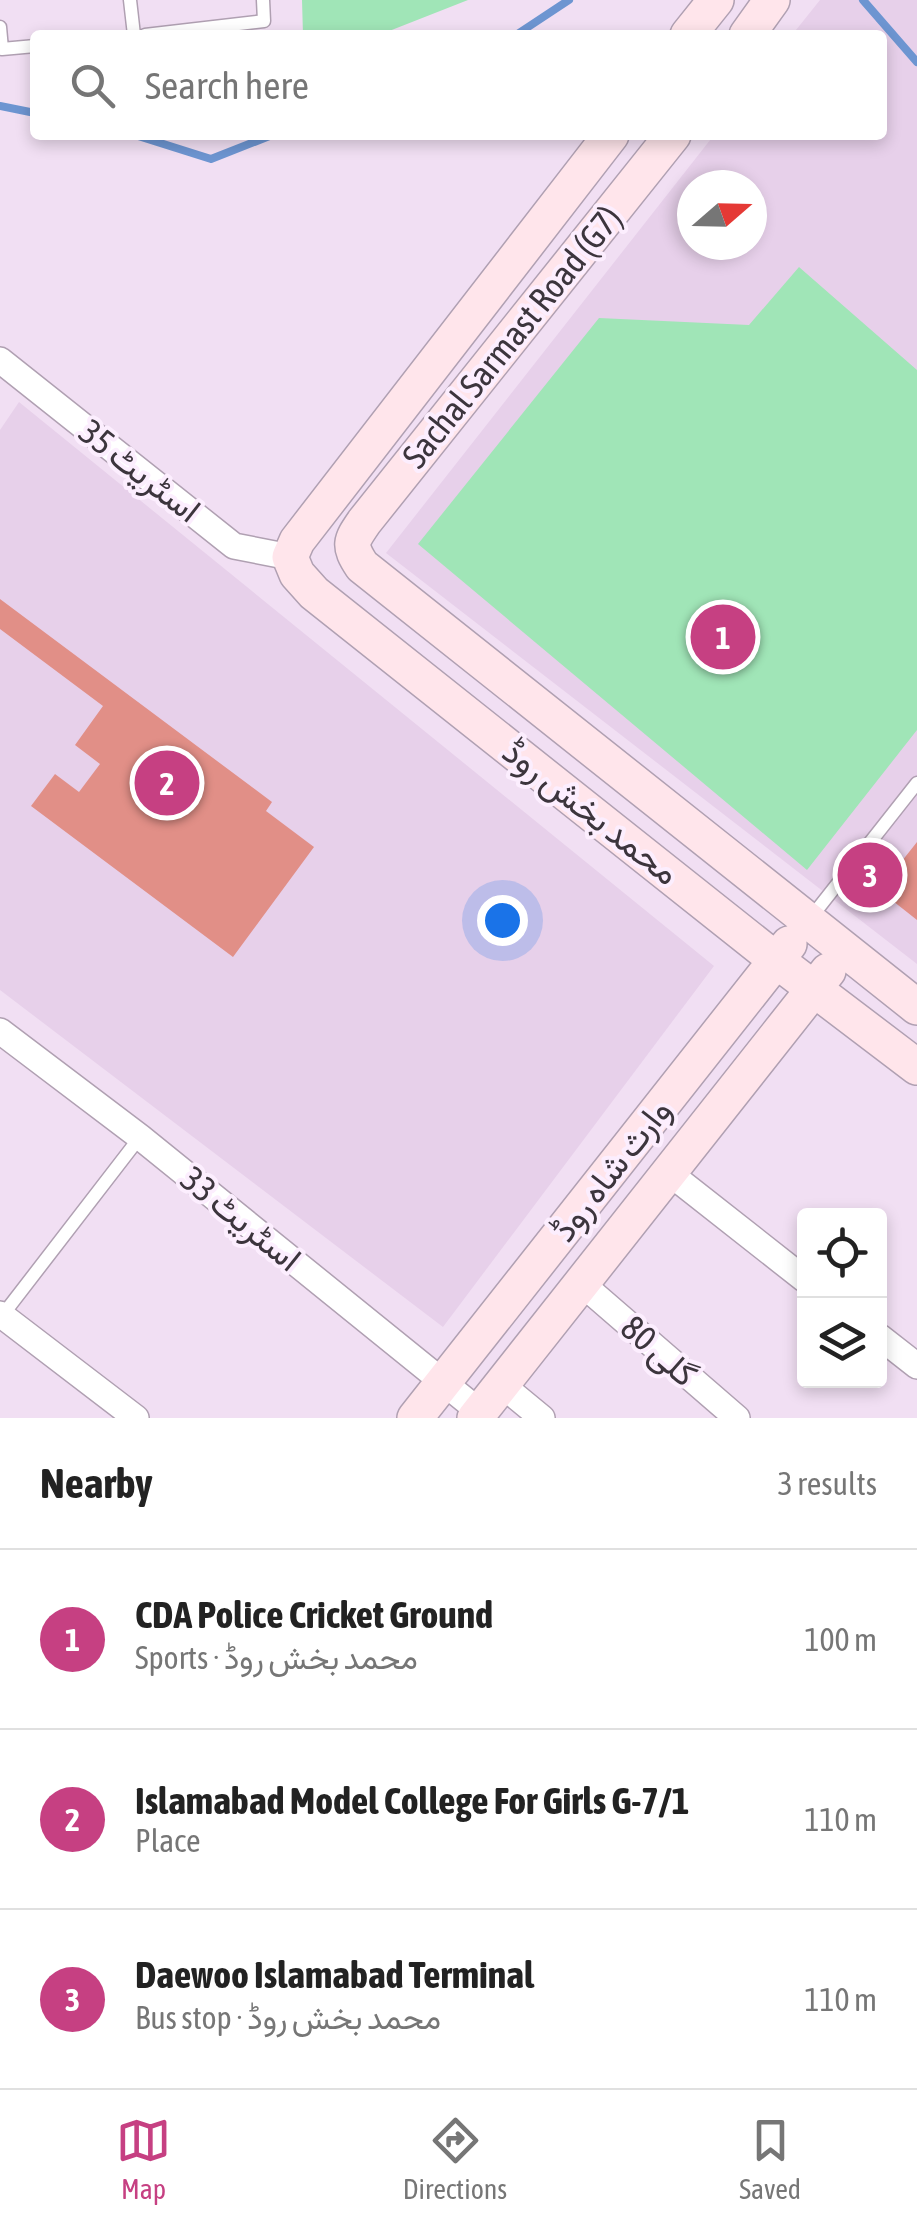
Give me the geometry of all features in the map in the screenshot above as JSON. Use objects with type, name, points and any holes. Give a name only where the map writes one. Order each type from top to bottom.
[{"type":"street","points":[[692,30],[716,0]]},
{"type":"street","points":[[751,30],[772,0]]},
{"type":"street","name":"Sachal Sarmast Road (G7)","points":[[294,549],[607,140]]},
{"type":"street","name":"Sachal Sarmast Road (G7)","points":[[352,540],[669,140]]},
{"type":"street","points":[[508,267],[544,296]]},
{"type":"street","name":"اسٹریٹ 35","points":[[4,370],[234,546],[294,549]]},
{"type":"street","name":"محمد بخش روڈ","points":[[352,540],[353,553],[362,566],[917,1007]]},
{"type":"street","name":"محمد بخش روڈ","points":[[294,549],[297,574],[314,593],[776,960],[917,1067]]},
{"type":"street","name":"وارث شاہ روڈ","points":[[415,1418],[808,922]]},
{"type":"street","name":"وارث شاہ روڈ","points":[[485,1405],[844,950]]},
{"type":"street","name":"اسٹریٹ 33","points":[[0,1031],[140,1137],[443,1383],[485,1405],[542,1418]]},
{"type":"street","points":[[668,1172],[797,1273]]},
{"type":"street","name":"گلی 80","points":[[581,1283],[737,1418]]},
{"type":"street","points":[[1,1316],[136,1418]]},
{"type":"street","points":[[887,1342],[917,1366]]},
{"type":"lane","points":[[130,0],[133,30]]},
{"type":"lane","points":[[188,30],[264,21],[262,0]]},
{"type":"lane","points":[[0,27],[2,49],[30,46]]},
{"type":"lane","points":[[808,922],[917,784]]},
{"type":"lane","points":[[1,1316],[140,1137]]},
{"type":"shaded area","points":[[820,0],[917,0],[917,964],[386,553],[677,182],[677,260],[767,260],[767,170],[687,170],[710,140],[887,140],[887,30],[796,30]]},
{"type":"shaded area","points":[[19,402],[714,966],[443,1327],[0,990],[0,430]]},
{"type":"green space","points":[[302,0],[468,0],[392,30],[303,30]]},
{"type":"green space","points":[[799,267],[917,370],[917,730],[807,870],[418,544],[599,318],[749,325]]},
{"type":"building","points":[[0,599],[272,802],[266,811],[314,847],[233,957],[31,806],[55,774],[79,792],[100,764],[75,745],[103,706],[0,629]]},
{"type":"building","points":[[917,842],[917,920],[879,890]]},
{"type":"waterway","points":[[524,30],[569,0]]},
{"type":"waterway","points":[[863,0],[917,62]]},
{"type":"waterway","points":[[0,106],[30,112]]},
{"type":"waterway","points":[[151,140],[211,159],[259,140]]},
{"type":"place","name":"CDA Police Cricket Ground","points":[[723,637]]},
{"type":"place","name":"Islamabad Model College For Girls G-7/1","points":[[167,783]]},
{"type":"place","name":"Daewoo Islamabad Terminal","points":[[870,875]]}]
